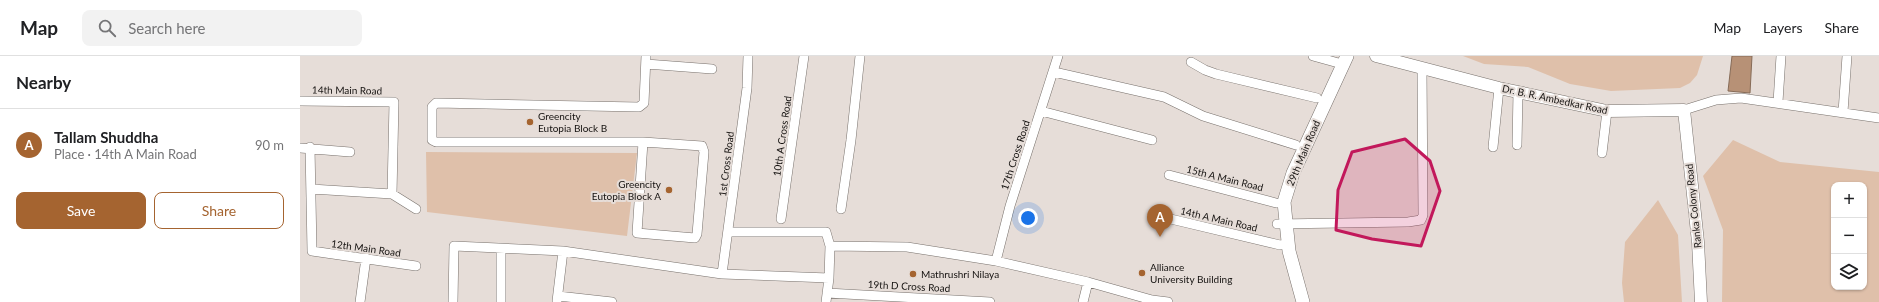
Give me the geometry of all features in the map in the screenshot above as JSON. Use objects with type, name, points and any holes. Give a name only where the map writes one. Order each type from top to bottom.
[{"type":"main road","name":"29th Main Road","points":[[1296,302],[1276,203],[1280,184],[1296,145],[1317,98],[1340,59]]},
{"type":"main road","name":"29th Main Road","points":[[1281,224],[1288,187],[1340,59]]},
{"type":"main road","name":"29th Main Road","points":[[1284,245],[1303,302]]},
{"type":"street","name":"1st Cross Road","points":[[722,274],[729,232],[746,88],[748,56]]},
{"type":"street","name":"10th A Cross Road","points":[[781,219],[804,56]]},
{"type":"street","points":[[841,209],[851,140],[860,56]]},
{"type":"street","name":"17th Cross Road","points":[[996,262],[1010,206],[1058,56]]},
{"type":"street","points":[[1313,56],[1340,59]]},
{"type":"street","name":"Dr. B. R. Ambedkar Road","points":[[1376,56],[1499,88],[1607,111],[1684,110],[1716,100],[1741,98],[1778,102],[1879,118]]},
{"type":"street","points":[[1778,102],[1781,56]]},
{"type":"street","points":[[1843,112],[1847,56]]},
{"type":"street","points":[[643,142],[637,233],[695,238],[697,234],[704,148],[699,145],[643,142],[436,142],[432,140],[432,107],[436,103],[639,107],[644,103],[646,60],[712,69]]},
{"type":"street","points":[[1191,62],[1216,74],[1317,98]]},
{"type":"street","points":[[1281,224],[1408,222],[1421,220],[1423,215],[1422,68]]},
{"type":"street","points":[[1054,72],[1164,98],[1203,116],[1296,145]]},
{"type":"street","points":[[1494,146],[1499,88]]},
{"type":"street","points":[[1517,145],[1518,92]]},
{"type":"street","name":"14th Main Road","points":[[300,101],[394,102],[392,194]]},
{"type":"street","name":"Ranka Colony Road","points":[[1684,110],[1698,242],[1701,302]]},
{"type":"street","points":[[1041,111],[1152,140]]},
{"type":"street","points":[[1602,153],[1607,111]]},
{"type":"street","points":[[300,148],[350,152]]},
{"type":"street","points":[[310,148],[311,189],[392,194],[416,209]]},
{"type":"street","name":"15th A Main Road","points":[[1169,176],[1276,203]]},
{"type":"street","name":"12th Main Road","points":[[311,189],[312,251],[416,266]]},
{"type":"street","name":"14th A Main Road","points":[[1154,215],[1284,245]]},
{"type":"street","points":[[729,232],[826,232],[830,246],[829,278],[826,298]]},
{"type":"street","points":[[453,302],[454,246],[563,251],[722,274],[829,278]]},
{"type":"street","points":[[830,246],[907,248],[996,262],[1088,282],[1152,301],[1168,302]]},
{"type":"street","points":[[501,248],[501,302]]},
{"type":"street","points":[[563,251],[557,299],[612,302]]},
{"type":"street","points":[[360,302],[366,258]]},
{"type":"street","points":[[1083,302],[1088,282]]},
{"type":"street","name":"19th D Cross Road","points":[[826,298],[990,302]]},
{"type":"highlighted area","points":[[1405,139],[1430,161],[1440,191],[1421,246],[1372,239],[1336,230],[1338,190],[1352,152]]},
{"type":"shaded area","points":[[1463,56],[1703,56],[1697,75],[1690,83],[1680,88],[1611,91],[1570,84],[1528,67],[1484,64]]},
{"type":"shaded area","points":[[1732,56],[1752,56],[1750,93],[1728,91]]},
{"type":"shaded area","points":[[1733,140],[1780,162],[1879,172],[1879,302],[1722,302],[1723,230],[1703,176]]},
{"type":"shaded area","points":[[426,152],[637,153],[627,236],[427,212]]},
{"type":"shaded area","points":[[1658,200],[1678,235],[1682,302],[1624,302],[1622,283],[1625,242]]},
{"type":"place","name":"Greencity Eutopia Block B","points":[[530,122]]},
{"type":"place","name":"Greencity Eutopia Block A","points":[[669,190]]},
{"type":"place","name":"Tallam Shuddha","points":[[1160,237]]},
{"type":"place","name":"Alliance University Building","points":[[1142,273]]},
{"type":"place","name":"Mathrushri Nilaya","points":[[913,274]]}]
